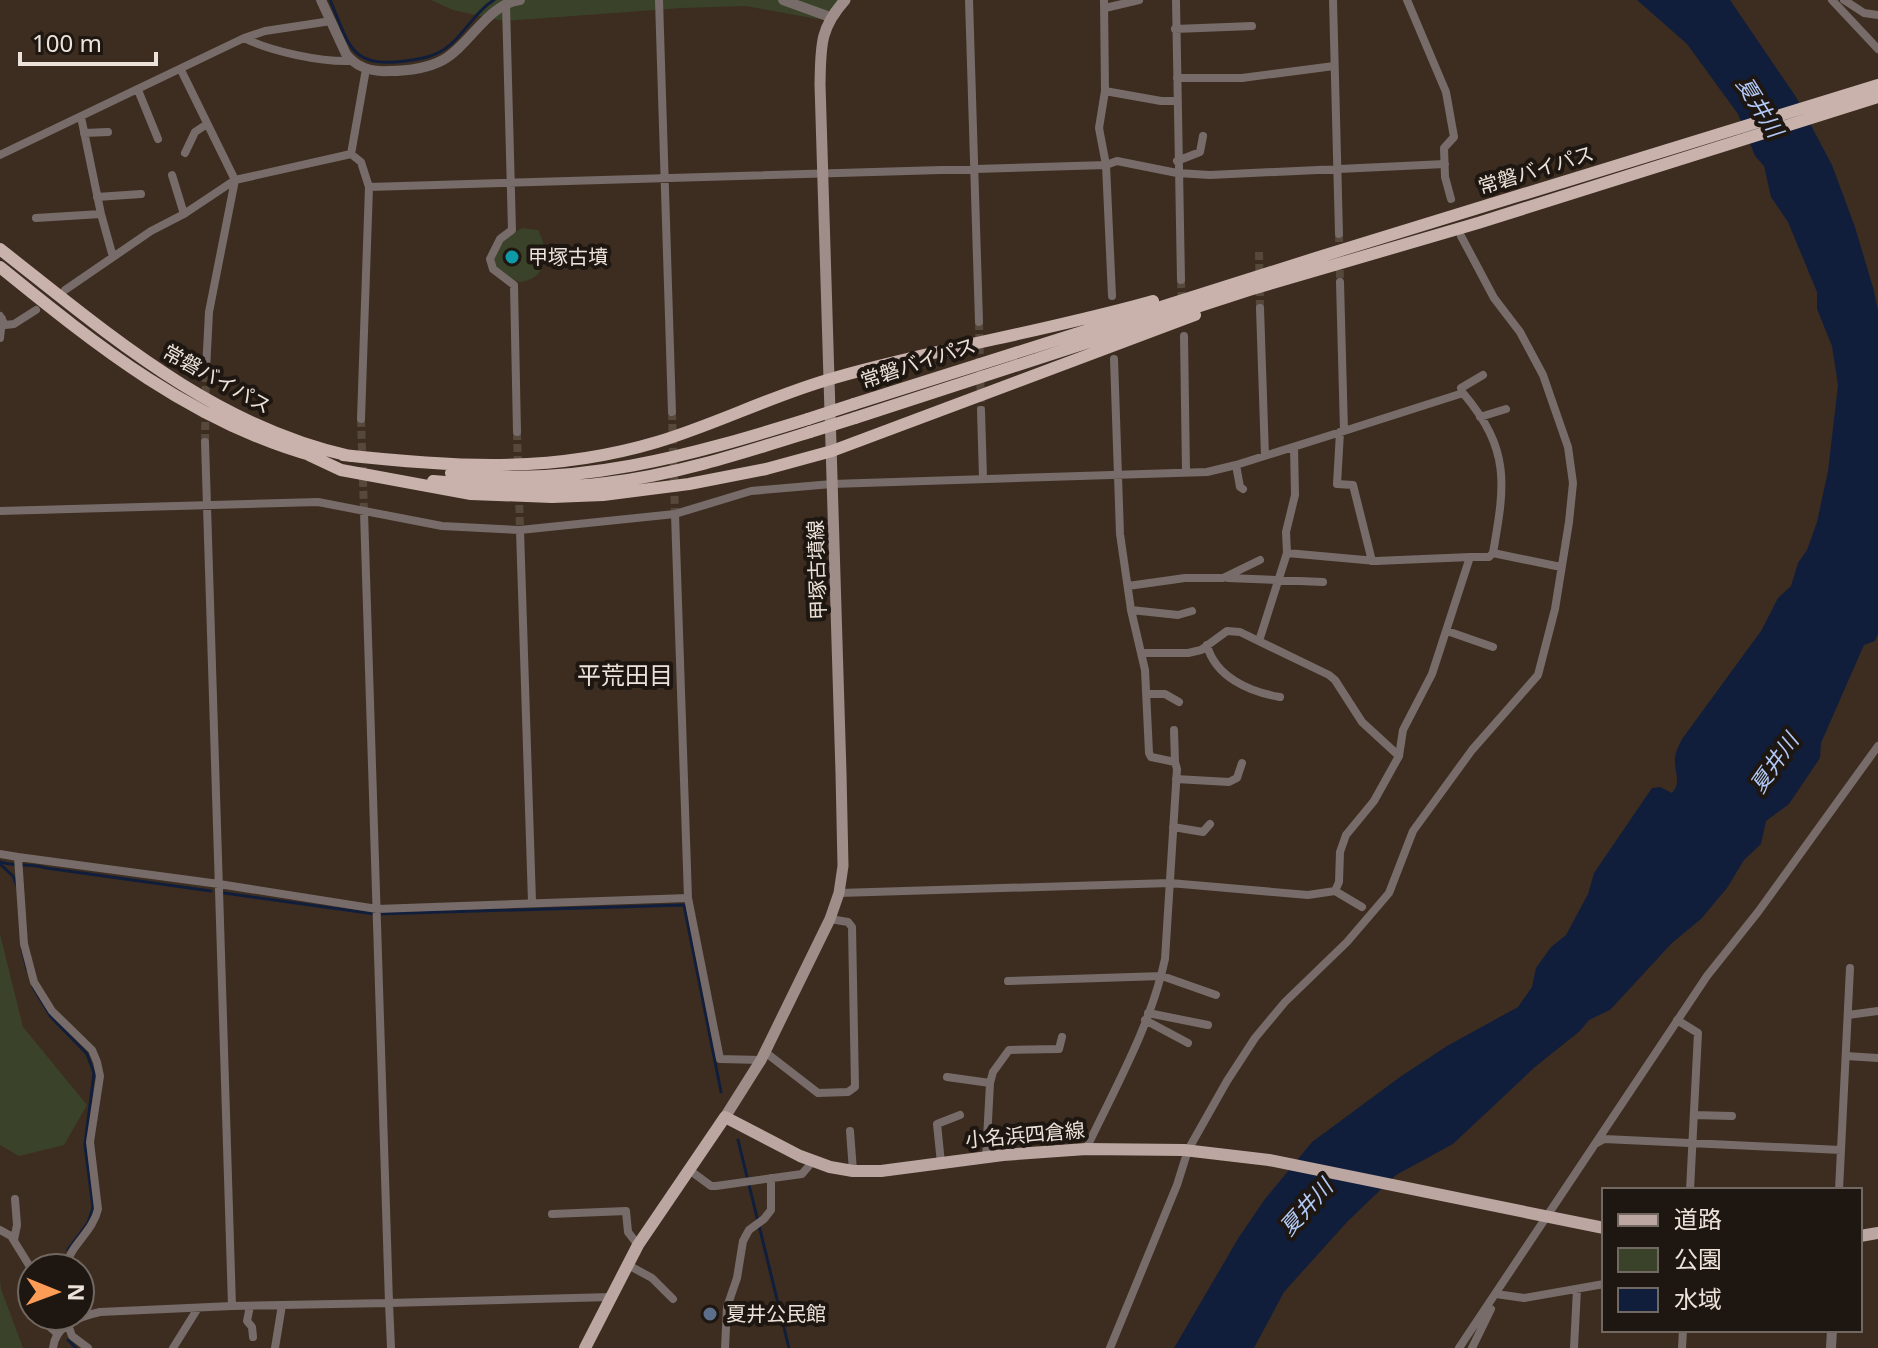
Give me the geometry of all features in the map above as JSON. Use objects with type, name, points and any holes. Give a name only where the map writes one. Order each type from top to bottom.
[{"type":"highway","points":[[1855,98],[1878,77]]},
{"type":"highway","name":"常磐バイパス","points":[[0,267],[95,344],[192,406],[251,435],[309,455],[375,472],[423,480],[474,485],[605,483],[736,455],[855,418],[1475,216],[1855,98],[1878,85]]},
{"type":"highway","points":[[1855,98],[1878,98]]},
{"type":"highway","name":"常磐バイパス","points":[[0,249],[126,349],[195,394],[261,428],[343,455],[382,463],[478,476],[548,475],[605,471],[676,458],[1338,251],[1475,216]]},
{"type":"highway","points":[[343,455],[458,466],[518,466],[585,458],[639,447],[695,430],[830,379],[1114,311],[1305,255],[1338,251]]},
{"type":"highway","points":[[309,455],[341,470],[455,493],[552,497],[603,495],[689,484],[766,469],[832,451],[1272,284]]},
{"type":"main road","name":"甲塚古墳線","points":[[725,1117],[763,1056],[830,919],[839,893],[843,866],[820,84],[821,40],[830,17],[845,0]]},
{"type":"main road","name":"小名浜四倉線","points":[[725,1117],[761,1138],[813,1161],[853,1171],[881,1171],[1086,1149],[1192,1151],[1269,1160],[1602,1228]]},
{"type":"main road","points":[[585,1348],[638,1245],[725,1117]]},
{"type":"street","points":[[321,0],[351,61]]},
{"type":"street","points":[[244,38],[258,45],[351,61],[376,72],[401,71],[445,60],[476,29],[506,5],[520,0]]},
{"type":"street","points":[[659,0],[672,412]]},
{"type":"street","points":[[783,0],[830,17]]},
{"type":"street","points":[[969,0],[979,322]]},
{"type":"street","points":[[1112,296],[1106,165],[1099,128],[1105,91],[1104,4],[1139,0]]},
{"type":"street","points":[[1176,0],[1181,280]]},
{"type":"street","points":[[1333,0],[1339,234]]},
{"type":"street","points":[[1407,0],[1446,92],[1454,137],[1444,148],[1445,177],[1451,199]]},
{"type":"street","points":[[1832,0],[1878,49]]},
{"type":"street","points":[[1844,0],[1864,13],[1878,15]]},
{"type":"street","points":[[506,5],[512,230],[500,239],[490,259],[493,269],[514,285],[517,432]]},
{"type":"street","points":[[0,155],[244,38],[265,31],[331,21]]},
{"type":"street","points":[[1175,29],[1252,26]]},
{"type":"street","points":[[1177,78],[1242,78],[1334,66]]},
{"type":"street","points":[[351,154],[366,69]]},
{"type":"street","points":[[181,70],[235,180],[209,312],[206,370]]},
{"type":"street","points":[[138,90],[158,139]]},
{"type":"street","points":[[1105,91],[1177,101]]},
{"type":"street","points":[[81,117],[113,257]]},
{"type":"street","points":[[185,153],[195,132],[207,124]]},
{"type":"street","points":[[84,133],[108,132]]},
{"type":"street","points":[[1177,161],[1200,152],[1203,136]]},
{"type":"street","points":[[65,290],[151,231],[184,214],[235,180],[351,154]]},
{"type":"street","points":[[351,154],[361,162],[369,187],[361,419]]},
{"type":"street","points":[[369,187],[974,170],[1106,165],[1117,161],[1177,173],[1267,174],[1336,167],[1445,164]]},
{"type":"street","points":[[172,175],[184,214]]},
{"type":"street","points":[[97,197],[141,194]]},
{"type":"street","points":[[36,218],[101,214]]},
{"type":"street","points":[[1110,1348],[1177,1185],[1227,1081],[1255,1038],[1285,1002],[1347,942],[1389,893],[1413,831],[1472,750],[1538,675],[1555,609],[1573,483],[1568,447],[1543,375],[1520,332],[1494,298],[1461,236]]},
{"type":"street","points":[[1340,282],[1342,432],[1337,484],[1353,485],[1372,561]]},
{"type":"street","points":[[1260,308],[1265,456]]},
{"type":"street","points":[[1,317],[5,325],[14,324],[36,310]]},
{"type":"street","points":[[0,338],[1,317]]},
{"type":"street","points":[[1184,336],[1186,472]]},
{"type":"street","points":[[1114,359],[1120,534],[1131,610],[1142,653],[1149,753],[1151,757],[1175,762]]},
{"type":"street","points":[[1461,388],[1483,375]]},
{"type":"street","points":[[0,511],[318,502],[442,526],[520,530],[675,514],[751,491],[832,484],[1218,470],[1463,393],[1499,451],[1503,496],[1493,553],[1489,557],[1372,561],[1287,553]]},
{"type":"street","points":[[1480,417],[1506,409]]},
{"type":"street","points":[[981,410],[983,478]]},
{"type":"street","points":[[205,442],[232,1306]]},
{"type":"street","points":[[1259,641],[1287,553],[1286,532],[1295,495],[1294,447]]},
{"type":"street","points":[[1236,465],[1243,489]]},
{"type":"street","points":[[364,512],[391,1348]]},
{"type":"street","points":[[675,514],[688,898],[720,1059],[763,1056],[818,1093],[848,1092],[855,1087],[852,927],[848,922],[830,919]]},
{"type":"street","points":[[520,530],[532,902]]},
{"type":"street","points":[[1493,553],[1561,567]]},
{"type":"street","points":[[1335,891],[1339,882],[1340,852],[1346,835],[1374,801],[1399,756],[1403,730],[1432,674],[1470,557]]},
{"type":"street","points":[[1223,578],[1260,560]]},
{"type":"street","points":[[1128,586],[1185,578],[1323,582]]},
{"type":"street","points":[[1131,610],[1178,615],[1192,611]]},
{"type":"street","points":[[1142,653],[1188,653],[1201,650],[1227,631],[1240,632],[1329,675],[1362,722],[1399,756]]},
{"type":"street","points":[[1447,631],[1493,647]]},
{"type":"street","points":[[1207,645],[1218,668],[1227,675],[1258,692],[1280,697]]},
{"type":"street","points":[[1146,694],[1165,694],[1179,702]]},
{"type":"street","points":[[1086,1149],[1162,976],[1176,779],[1174,730]]},
{"type":"street","points":[[1459,1348],[1707,976],[1758,912],[1878,746]]},
{"type":"street","points":[[1176,779],[1229,782],[1237,778],[1242,763]]},
{"type":"street","points":[[1173,827],[1203,832],[1210,824]]},
{"type":"street","points":[[0,854],[19,863],[219,884],[377,913],[532,902],[688,898]]},
{"type":"street","points":[[19,863],[24,944],[34,982],[52,1011],[92,1050],[100,1076],[90,1142],[98,1209],[96,1219],[71,1252]]},
{"type":"street","points":[[839,893],[1170,883],[1308,895],[1335,891],[1362,907]]},
{"type":"street","points":[[1839,1188],[1850,968]]},
{"type":"street","points":[[1008,981],[1162,976],[1216,995]]},
{"type":"street","points":[[1848,1015],[1878,1011]]},
{"type":"street","points":[[1147,1016],[1208,1025]]},
{"type":"street","points":[[1147,1016],[1188,1043]]},
{"type":"street","points":[[1677,1020],[1698,1033],[1690,1188]]},
{"type":"street","points":[[986,1158],[993,1072],[1009,1050],[1059,1049],[1062,1037]]},
{"type":"street","points":[[1846,1056],[1878,1058]]},
{"type":"street","points":[[947,1077],[990,1083]]},
{"type":"street","points":[[941,1163],[937,1124],[960,1115]]},
{"type":"street","points":[[1694,1115],[1732,1116]]},
{"type":"street","points":[[850,1131],[853,1171]]},
{"type":"street","points":[[1591,1146],[1604,1139],[1841,1150]]},
{"type":"street","points":[[688,1169],[711,1186],[802,1174],[813,1161]]},
{"type":"street","points":[[725,1348],[728,1300],[737,1278],[743,1241],[771,1210],[771,1178]]},
{"type":"street","points":[[14,1241],[17,1225],[15,1199]]},
{"type":"street","points":[[552,1214],[626,1211],[628,1232],[638,1245]]},
{"type":"street","points":[[0,1230],[11,1236],[21,1252]]},
{"type":"street","points":[[628,1265],[652,1278],[673,1299]]},
{"type":"street","points":[[1493,1297],[1524,1298],[1602,1284]]},
{"type":"street","points":[[1574,1348],[1577,1289]]},
{"type":"street","points":[[96,1313],[232,1306],[611,1297]]},
{"type":"street","points":[[1472,1348],[1492,1308],[1493,1297]]},
{"type":"street","points":[[275,1348],[282,1305]]},
{"type":"street","points":[[250,1306],[247,1321],[252,1327],[253,1337]]},
{"type":"street","points":[[173,1348],[198,1308]]},
{"type":"street","points":[[53,1348],[58,1334],[56,1332]]},
{"type":"street","points":[[70,1332],[88,1348]]},
{"type":"green space","points":[[431,0],[850,0],[836,19],[818,19],[746,6],[504,21],[453,10]]},
{"type":"green space","points":[[522,228],[538,230],[545,256],[536,276],[519,282],[500,272],[493,262],[504,239]]},
{"type":"green space","points":[[0,934],[23,1027],[87,1105],[64,1145],[19,1156],[0,1145]]},
{"type":"green space","points":[[0,1281],[23,1348],[0,1348]]},
{"type":"water","name":"夏井川","points":[[1637,0],[1730,0],[1796,97],[1832,165],[1855,227],[1878,311],[1878,634],[1875,641],[1864,645],[1821,743],[1820,758],[1789,804],[1766,821],[1761,844],[1744,860],[1727,888],[1701,919],[1672,943],[1610,1010],[1589,1020],[1453,1144],[1396,1175],[1347,1222],[1284,1292],[1254,1348],[1174,1348],[1239,1237],[1265,1199],[1312,1142],[1447,1046],[1518,1007],[1532,987],[1536,968],[1551,947],[1566,935],[1588,894],[1594,873],[1652,788],[1660,787],[1672,793],[1675,789],[1675,756],[1682,739],[1761,631],[1778,598],[1791,586],[1817,522],[1828,471],[1838,385],[1832,346],[1817,309],[1817,292],[1788,222],[1771,197],[1764,166],[1755,156],[1738,114],[1687,44]]},
{"type":"waterway","points":[[330,0],[354,50],[372,61],[386,62],[418,59],[441,51],[494,0]]},
{"type":"waterway","points":[[0,862],[211,891]]},
{"type":"waterway","points":[[0,864],[13,876],[17,886]]},
{"type":"waterway","points":[[224,893],[375,914],[684,905],[721,1092]]},
{"type":"waterway","points":[[22,949],[27,969]]},
{"type":"waterway","points":[[33,987],[51,1017],[87,1054],[94,1073],[85,1145],[93,1208],[88,1223],[68,1250]]},
{"type":"waterway","points":[[738,1140],[789,1348]]},
{"type":"waterway","points":[[68,1340],[76,1348]]},
{"type":"tunnel","points":[[1339,234],[1340,282]]},
{"type":"tunnel","points":[[1259,252],[1260,308]]},
{"type":"tunnel","points":[[1181,280],[1182,304]]},
{"type":"tunnel","points":[[979,322],[981,410]]},
{"type":"tunnel","points":[[205,442],[206,370]]},
{"type":"tunnel","points":[[672,412],[675,514]]},
{"type":"tunnel","points":[[361,419],[364,512]]},
{"type":"tunnel","points":[[517,432],[518,468]]},
{"type":"tunnel","points":[[519,493],[520,530]]},
{"type":"place","name":"甲塚古墳","points":[[512,257]]},
{"type":"place","name":"夏井公民館","points":[[710,1314]]},
{"type":"district","name":"平荒田目","points":[[625,676]]}]
